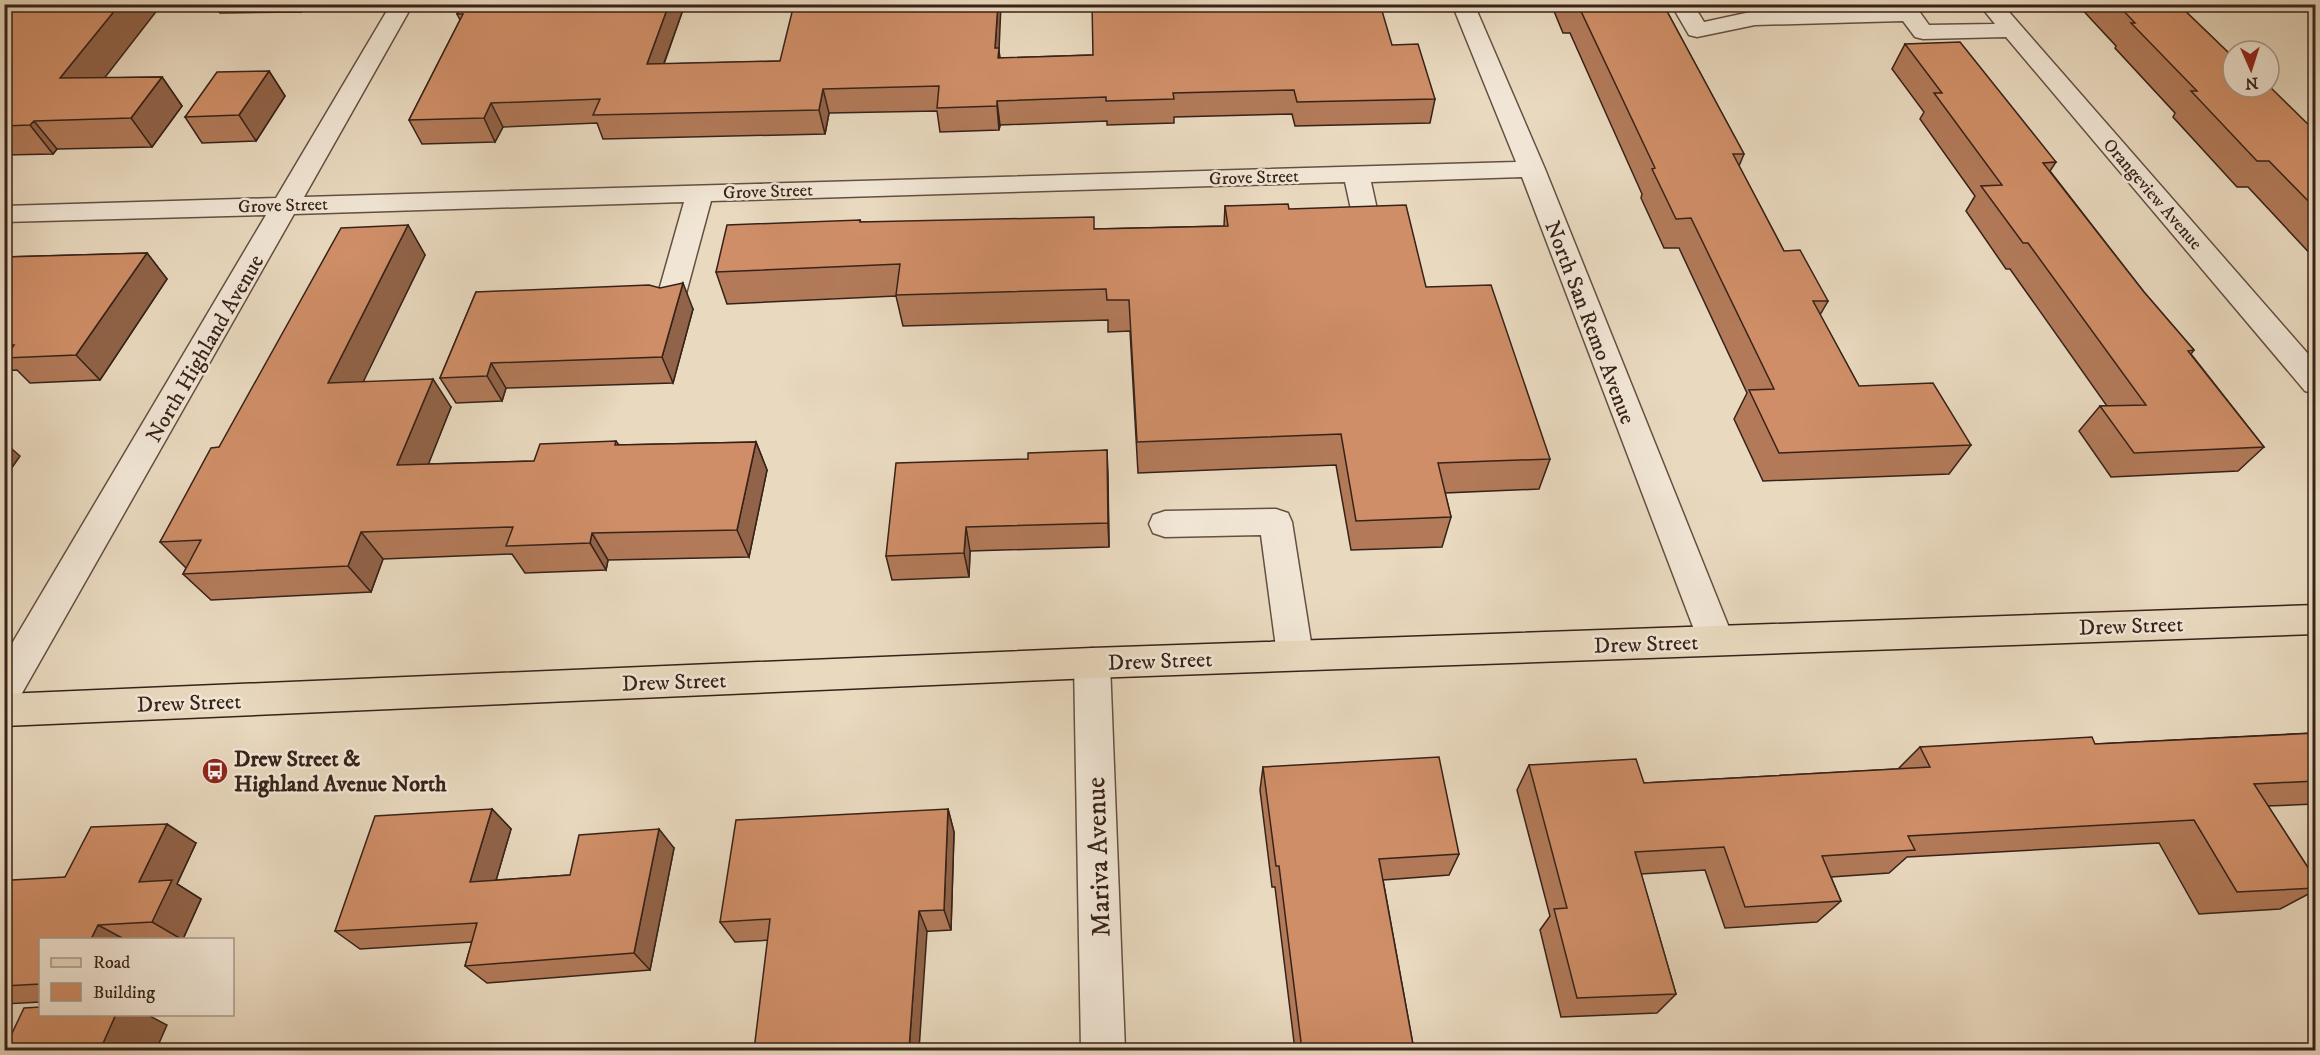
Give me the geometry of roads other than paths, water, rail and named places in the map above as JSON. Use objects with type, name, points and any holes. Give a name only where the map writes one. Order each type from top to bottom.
[{"type":"main road","name":"Drew Street","points":[[4,710],[1295,655],[2316,619]]},
{"type":"street","name":"North Highland Avenue","points":[[4,690],[402,4]]},
{"type":"street","name":"North San Remo Avenue","points":[[1464,4],[1532,170],[1716,640]]},
{"type":"street","points":[[1682,4],[1697,30],[1751,11],[1905,9],[1923,32],[2011,30]]},
{"type":"street","name":"Orangeview Avenue","points":[[1990,4],[2316,383]]},
{"type":"street","name":"Grove Street","points":[[4,214],[1532,170]]},
{"type":"street","points":[[1356,174],[1365,214]]},
{"type":"street","points":[[670,301],[700,193]]},
{"type":"street","points":[[1165,524],[1276,522],[1295,655]]},
{"type":"street","name":"Mariva Avenue","points":[[1092,663],[1103,1050]]},
{"type":"place","name":"Drew Street & Highland Avenue North","points":[[215,771]]}]
